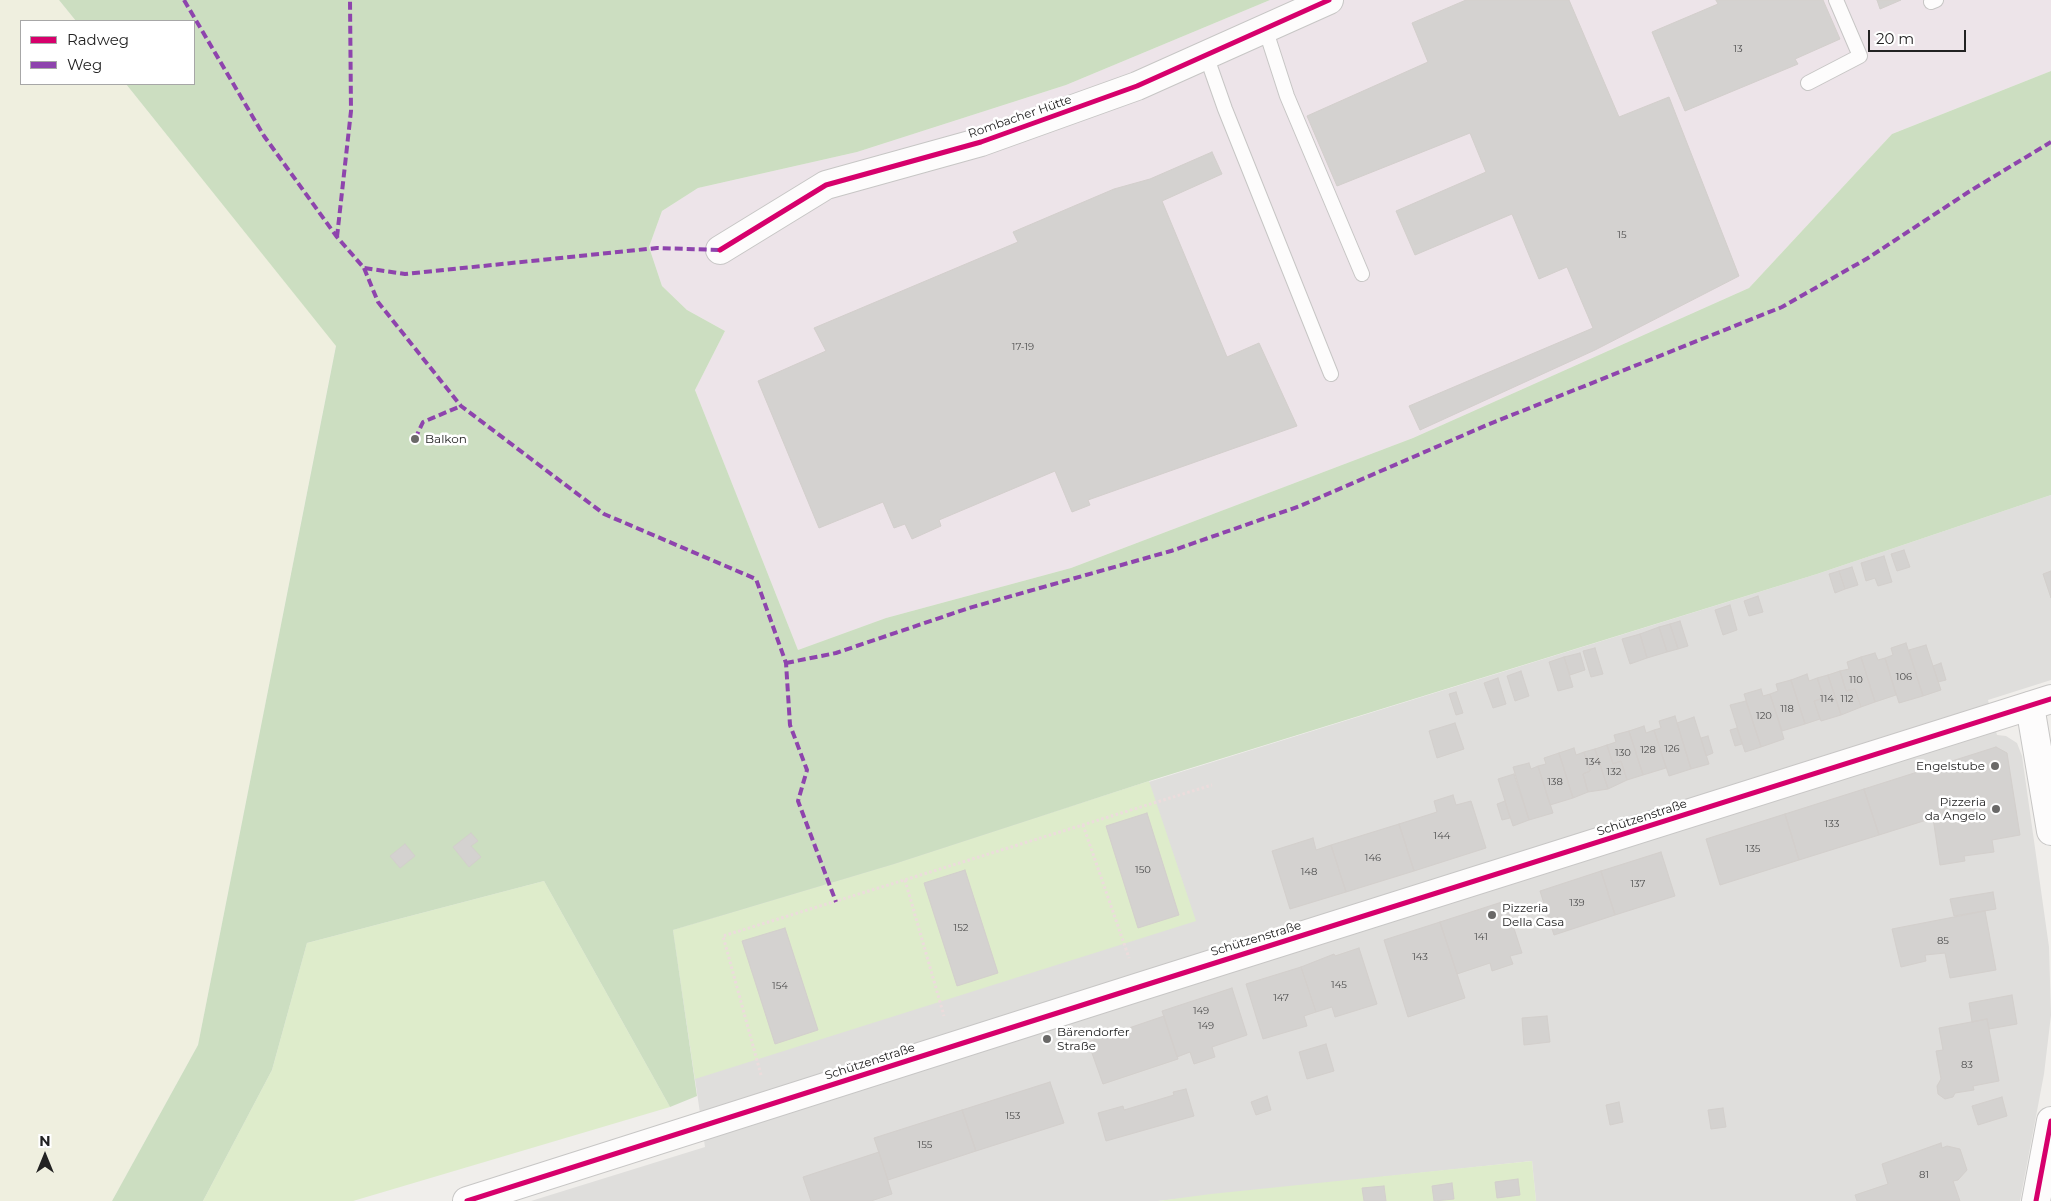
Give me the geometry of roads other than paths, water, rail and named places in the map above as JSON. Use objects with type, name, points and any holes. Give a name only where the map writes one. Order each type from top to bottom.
[{"type":"street","name":"Rombacher Hütte","points":[[720,250],[826,185],[981,142],[1137,86],[1329,0]]},
{"type":"street","points":[[2040,703],[2051,831]]},
{"type":"street","name":"Schützenstraße","points":[[467,1201],[1153,982],[2040,703]]},
{"type":"street","points":[[2036,1201],[2051,1121]]},
{"type":"lane","points":[[1808,83],[1860,56],[1836,0]]},
{"type":"lane","points":[[1265,28],[1287,96],[1362,274]]},
{"type":"lane","points":[[1206,55],[1225,109],[1331,374]]},
{"type":"place","name":"Balkon","points":[[415,439]]},
{"type":"place","name":"Engelstube","points":[[1995,766]]},
{"type":"place","name":"Pizzeria da Angelo","points":[[1996,809]]},
{"type":"place","name":"Pizzeria Della Casa","points":[[1492,915]]},
{"type":"place","name":"Bärendorfer Straße","points":[[1047,1039]]}]
